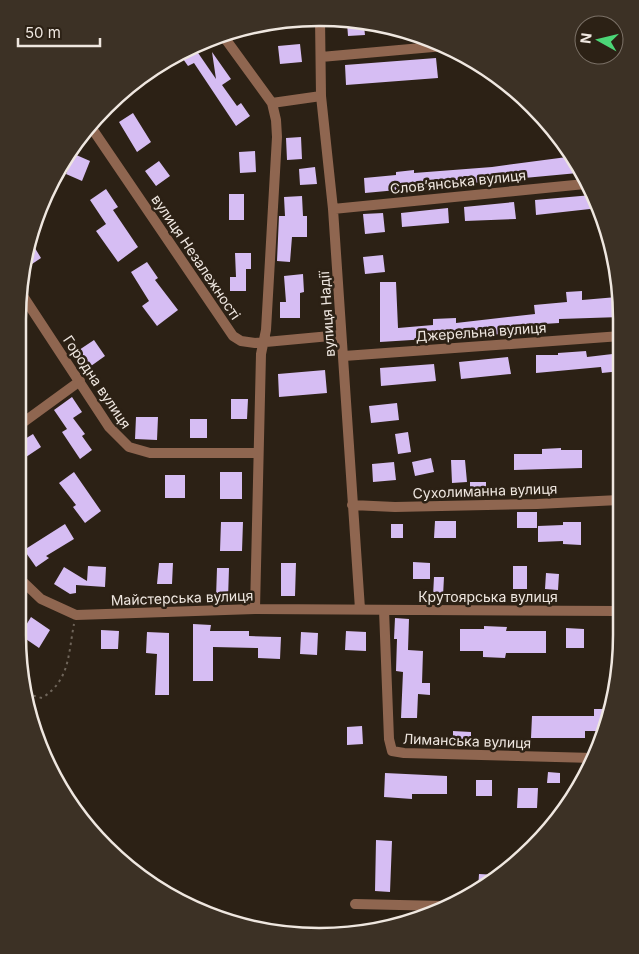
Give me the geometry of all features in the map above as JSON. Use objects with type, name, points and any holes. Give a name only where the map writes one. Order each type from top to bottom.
[{"type":"street","name":"вулиця Надії","points":[[320,26],[321,96],[333,209],[360,609]]},
{"type":"street","points":[[227,41],[272,103],[277,137],[266,330],[262,343],[255,609]]},
{"type":"street","points":[[321,57],[428,47]]},
{"type":"street","points":[[272,103],[321,96]]},
{"type":"street","name":"вулиця Незалежності","points":[[94,132],[228,330],[241,341],[262,343],[341,335]]},
{"type":"street","name":"Словʼянська вулиця","points":[[333,209],[580,185]]},
{"type":"street","name":"Городна вулиця","points":[[27,302],[115,436],[129,447],[138,451],[258,453]]},
{"type":"street","name":"Джерельна вулиця","points":[[344,356],[613,337]]},
{"type":"street","points":[[26,420],[80,382]]},
{"type":"street","name":"Сухолиманна вулиця","points":[[352,505],[395,507],[508,505],[613,500]]},
{"type":"street","name":"Майстерська вулиця","points":[[26,585],[41,599],[76,615],[255,609],[360,609]]},
{"type":"street","name":"Крутоярська вулиця","points":[[360,609],[613,611]]},
{"type":"street","name":"Лиманська вулиця","points":[[384,610],[389,739],[392,751],[404,753],[586,758]]},
{"type":"street","points":[[355,904],[430,906]]},
{"type":"path","points":[[33,696],[42,698],[54,690],[63,679],[76,615]]},
{"type":"building","points":[[347,28],[364,30],[365,35],[348,36]]},
{"type":"building","points":[[300,44],[302,62],[280,64],[278,46]]},
{"type":"building","points":[[212,52],[231,79],[222,85],[237,106],[241,103],[250,116],[236,126],[194,63],[188,66],[184,60],[198,53],[216,79]]},
{"type":"building","points":[[436,58],[438,78],[346,85],[345,65]]},
{"type":"building","points":[[133,113],[151,142],[137,152],[119,122]]},
{"type":"building","points":[[301,137],[302,159],[287,160],[286,138]]},
{"type":"building","points":[[255,151],[256,172],[240,173],[239,152]]},
{"type":"building","points":[[77,155],[90,161],[82,181],[66,174]]},
{"type":"building","points":[[563,157],[573,173],[365,193],[364,178],[396,175],[396,172],[414,170],[414,173],[492,167]]},
{"type":"building","points":[[159,161],[170,176],[156,186],[145,171]]},
{"type":"building","points":[[315,167],[317,184],[300,185],[299,169]]},
{"type":"building","points":[[106,189],[118,207],[113,210],[138,247],[118,262],[96,231],[106,224],[90,200]]},
{"type":"building","points":[[229,194],[244,194],[244,220],[229,220]]},
{"type":"building","points":[[302,196],[303,216],[307,216],[307,237],[292,237],[290,262],[277,261],[279,216],[285,216],[284,197]]},
{"type":"building","points":[[585,196],[591,209],[536,215],[535,200]]},
{"type":"building","points":[[514,202],[516,219],[465,221],[464,207]]},
{"type":"building","points":[[448,208],[449,223],[402,227],[401,213]]},
{"type":"building","points":[[383,213],[385,232],[365,234],[363,214]]},
{"type":"building","points":[[35,248],[41,258],[32,264]]},
{"type":"building","points":[[235,253],[251,253],[251,269],[246,269],[246,291],[230,291],[230,277],[236,277]]},
{"type":"building","points":[[383,255],[385,272],[365,274],[363,257]]},
{"type":"building","points":[[147,262],[158,278],[155,280],[178,310],[157,326],[142,306],[149,301],[131,272]]},
{"type":"building","points":[[303,274],[304,292],[300,293],[300,318],[280,318],[280,302],[286,302],[284,276]]},
{"type":"building","points":[[380,282],[396,282],[398,328],[433,325],[433,319],[456,318],[456,323],[535,314],[534,305],[567,302],[566,292],[582,291],[582,300],[612,297],[613,317],[559,319],[559,323],[527,325],[527,331],[491,335],[380,342]]},
{"type":"building","points":[[94,340],[105,356],[91,366],[79,350]]},
{"type":"building","points":[[586,351],[587,357],[613,354],[613,372],[602,373],[601,367],[536,373],[536,355],[558,355],[558,353]]},
{"type":"building","points":[[508,357],[511,374],[461,379],[459,362]]},
{"type":"building","points":[[434,364],[436,381],[381,386],[380,368]]},
{"type":"building","points":[[325,370],[327,393],[279,397],[278,374]]},
{"type":"building","points":[[72,397],[82,412],[73,418],[85,434],[82,436],[92,450],[80,459],[62,432],[67,429],[54,410]]},
{"type":"building","points":[[231,399],[248,399],[247,419],[231,419]]},
{"type":"building","points":[[397,403],[399,420],[371,423],[369,406]]},
{"type":"building","points":[[136,417],[158,417],[157,440],[135,439]]},
{"type":"building","points":[[190,419],[207,419],[207,438],[190,438]]},
{"type":"building","points":[[408,432],[411,452],[398,454],[395,434]]},
{"type":"building","points":[[33,434],[41,447],[26,457],[26,438]]},
{"type":"building","points":[[561,448],[561,450],[582,450],[582,468],[514,470],[514,454],[542,454],[542,449]]},
{"type":"building","points":[[431,458],[434,472],[415,476],[412,462]]},
{"type":"building","points":[[451,460],[465,460],[467,482],[452,483]]},
{"type":"building","points":[[394,462],[396,480],[373,482],[372,464]]},
{"type":"building","points":[[74,472],[101,511],[85,523],[73,507],[76,505],[59,483]]},
{"type":"building","points":[[220,472],[242,472],[242,499],[220,499]]},
{"type":"building","points":[[165,475],[185,475],[185,498],[165,498]]},
{"type":"building","points":[[470,482],[486,482],[486,493],[470,493]]},
{"type":"building","points":[[517,512],[537,512],[537,528],[517,528]]},
{"type":"building","points":[[435,521],[456,521],[456,538],[434,538]]},
{"type":"building","points":[[221,522],[243,522],[242,551],[220,551]]},
{"type":"building","points":[[563,522],[581,522],[581,545],[563,544],[563,541],[538,542],[538,526],[563,525]]},
{"type":"building","points":[[65,524],[74,539],[46,556],[49,558],[36,567],[26,553],[26,549]]},
{"type":"building","points":[[391,524],[403,524],[403,538],[391,538]]},
{"type":"building","points":[[413,562],[430,563],[430,579],[413,579]]},
{"type":"building","points":[[159,563],[173,563],[172,584],[157,584]]},
{"type":"building","points":[[281,563],[296,563],[295,596],[281,596]]},
{"type":"building","points":[[88,566],[106,567],[105,587],[76,585],[76,593],[70,594],[54,584],[64,567],[87,581]]},
{"type":"building","points":[[513,566],[527,566],[527,589],[513,589]]},
{"type":"building","points":[[217,568],[229,568],[228,599],[216,598]]},
{"type":"building","points":[[546,573],[559,574],[558,590],[545,589]]},
{"type":"building","points":[[434,577],[444,577],[443,596],[433,596]]},
{"type":"building","points":[[31,617],[50,630],[39,648],[26,639],[26,625]]},
{"type":"building","points":[[395,618],[409,619],[408,650],[423,651],[422,683],[430,683],[430,695],[418,694],[417,718],[401,718],[403,672],[396,671],[397,639],[394,639]]},
{"type":"building","points":[[193,624],[211,625],[210,631],[249,631],[249,636],[281,637],[280,659],[258,658],[258,648],[213,647],[213,681],[193,681]]},
{"type":"building","points":[[484,626],[507,627],[506,631],[546,631],[546,653],[506,653],[505,658],[483,657],[483,651],[460,651],[460,629],[484,629]]},
{"type":"building","points":[[566,628],[584,629],[584,648],[566,648]]},
{"type":"building","points":[[101,630],[119,631],[118,649],[101,649]]},
{"type":"building","points":[[346,631],[366,632],[366,651],[345,650]]},
{"type":"building","points":[[147,632],[169,633],[169,695],[155,695],[157,654],[146,653]]},
{"type":"building","points":[[301,632],[318,633],[317,655],[300,654]]},
{"type":"building","points":[[594,709],[603,709],[596,731],[585,731],[585,738],[531,738],[532,716],[594,716]]},
{"type":"building","points":[[362,726],[363,744],[347,745],[347,727]]},
{"type":"building","points":[[453,731],[471,732],[471,745],[453,744]]},
{"type":"building","points":[[548,772],[560,773],[560,783],[547,783]]},
{"type":"building","points":[[385,773],[447,776],[447,794],[412,794],[412,799],[384,797]]},
{"type":"building","points":[[476,780],[492,780],[492,796],[476,796]]},
{"type":"building","points":[[518,788],[538,788],[537,808],[517,808]]},
{"type":"building","points":[[376,840],[392,841],[390,892],[375,891]]},
{"type":"building","points":[[479,874],[487,874],[482,878],[479,880]]}]
